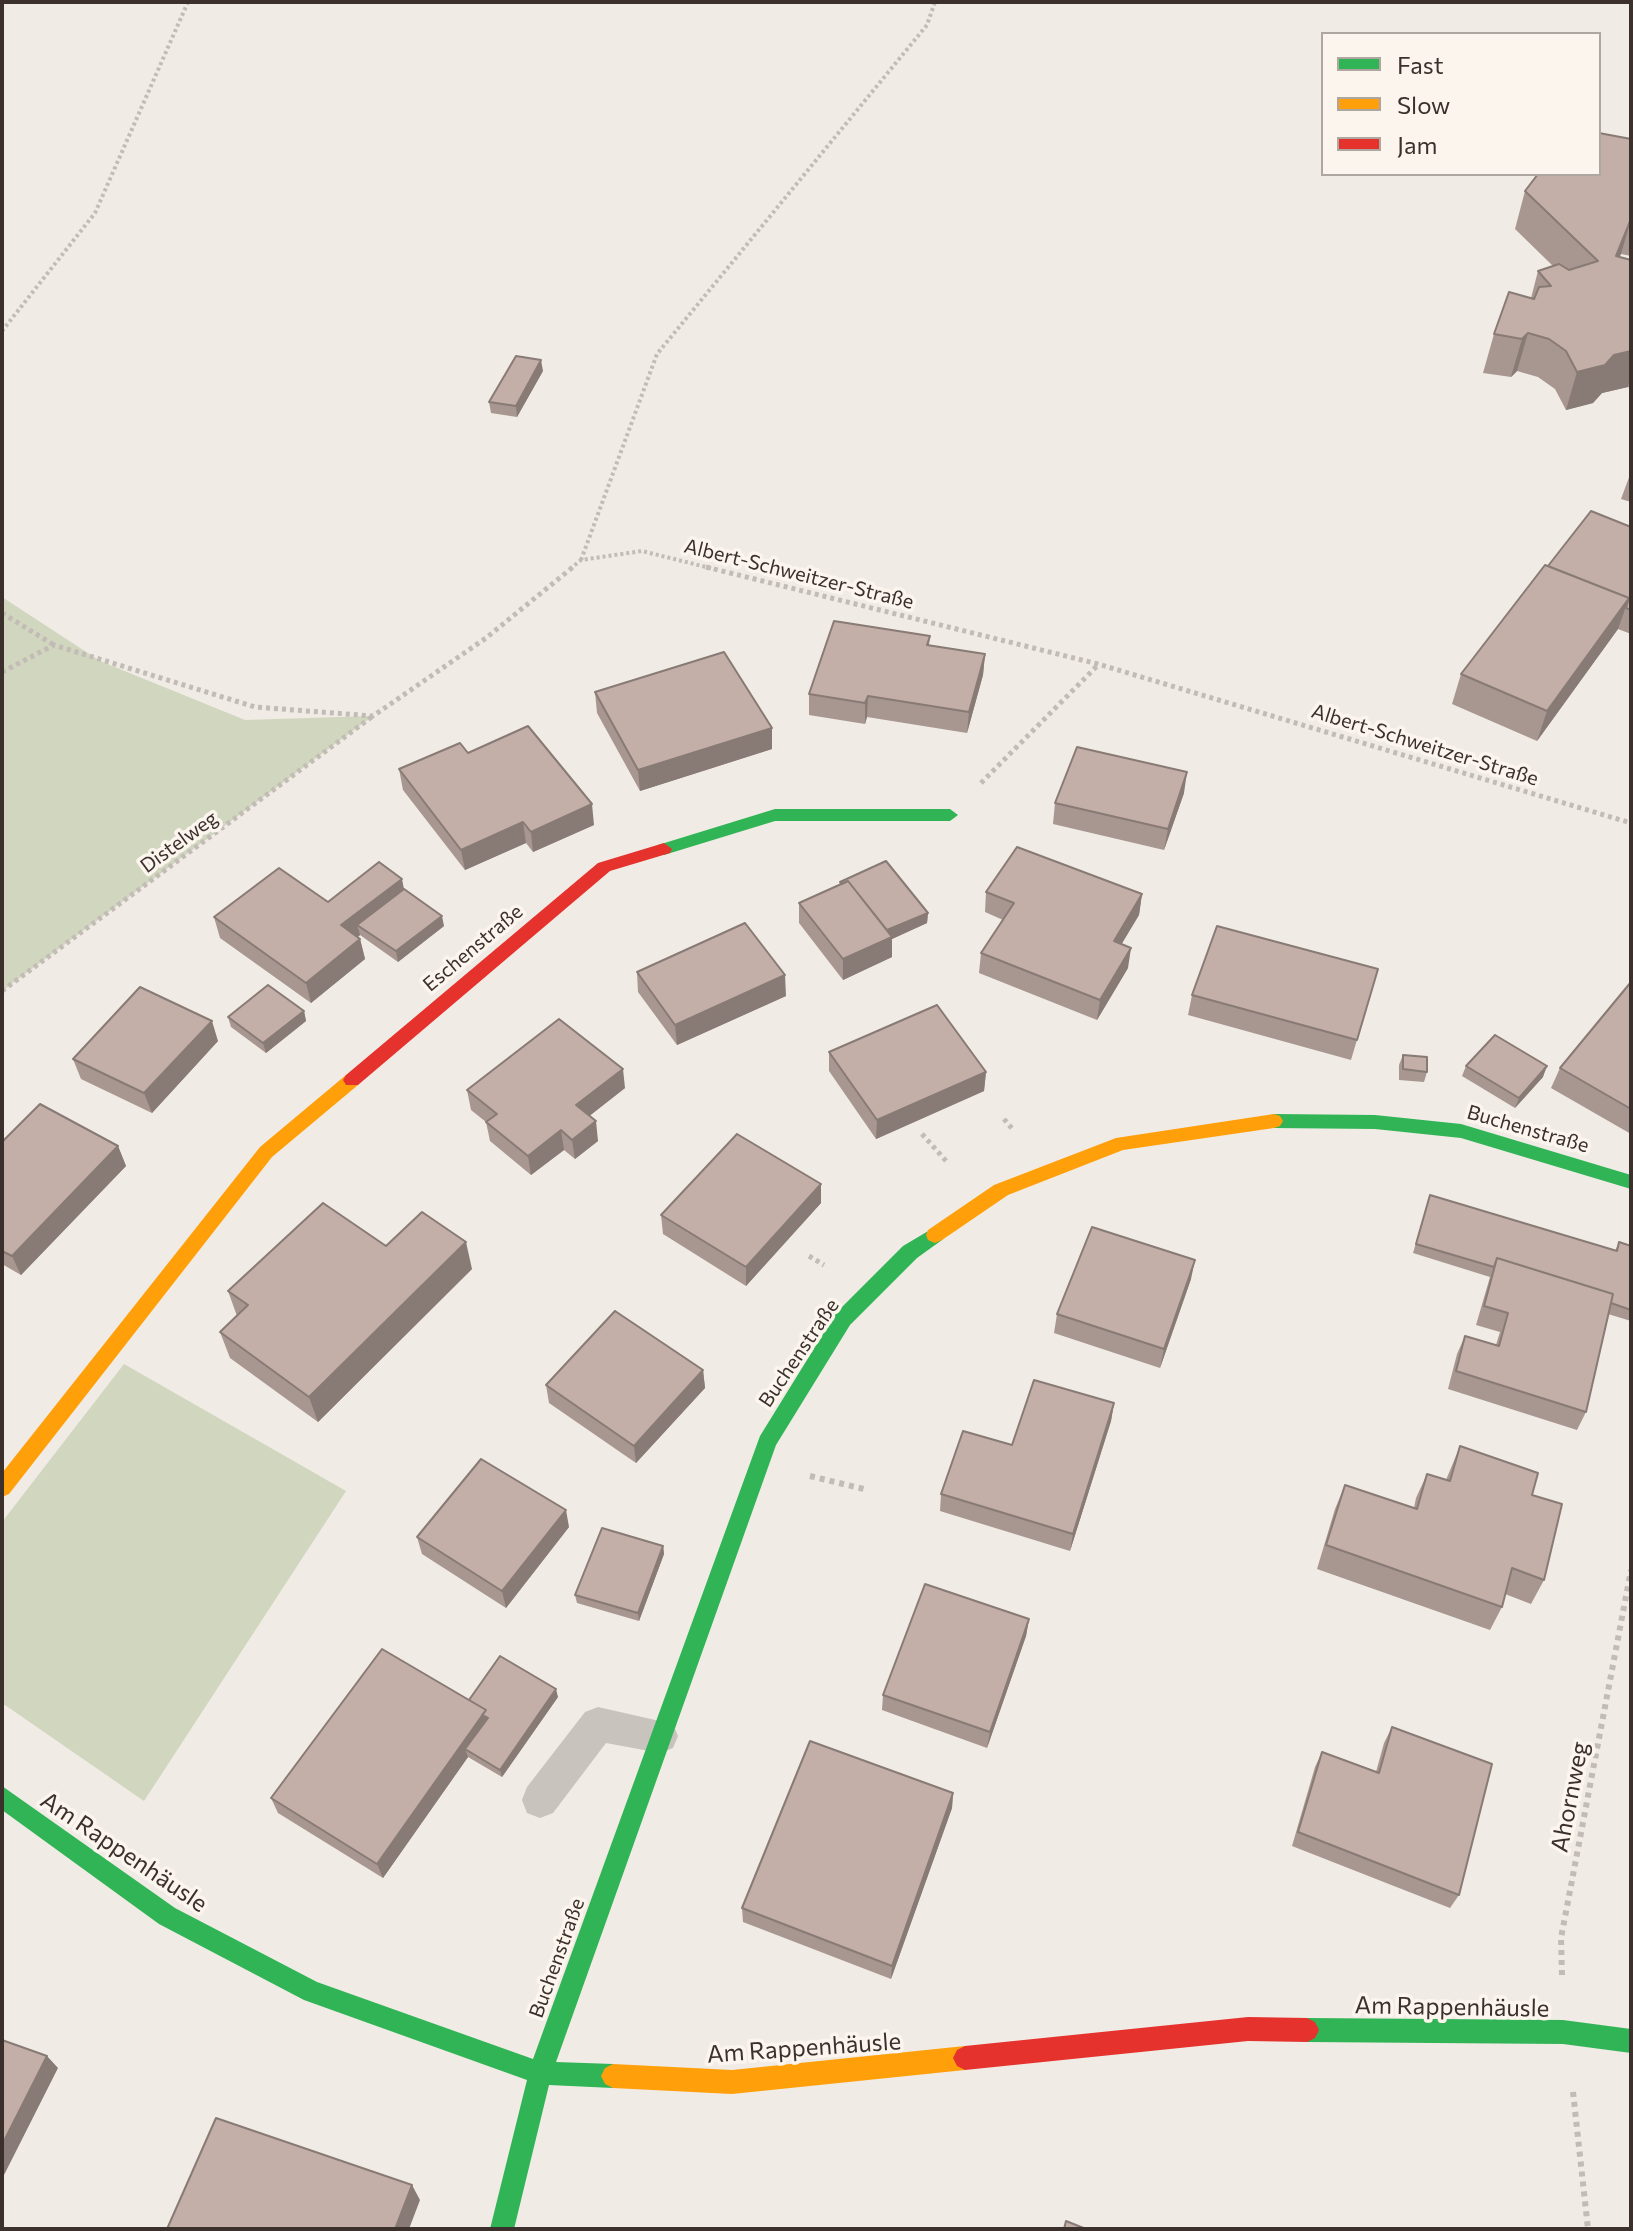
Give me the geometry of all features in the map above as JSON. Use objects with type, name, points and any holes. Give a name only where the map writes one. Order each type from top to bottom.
[{"type":"street","name":"Eschenstraße","points":[[2,1488],[266,1152],[604,867],[775,815],[950,815]]},
{"type":"street","name":"Buchenstraße","points":[[502,2229],[540,2073],[767,1442],[843,1319],[910,1252],[1001,1190],[1122,1143],[1277,1121],[1375,1122],[1461,1131],[1631,1182]]},
{"type":"street","name":"Am Rappenhäusle","points":[[2,1797],[167,1916],[312,1992],[540,2073],[732,2082],[1248,2029],[1563,2032],[1631,2041]]},
{"type":"lane","points":[[540,1800],[598,1724],[660,1736]]},
{"type":"path","points":[[2,331],[95,213],[188,2]]},
{"type":"path","points":[[2,613],[54,645],[255,707],[373,716],[486,638],[581,560],[657,354],[927,25],[935,2]]},
{"type":"path","name":"Albert-Schweitzer-Straße","points":[[581,560],[642,551],[1098,664],[1631,823]]},
{"type":"path","points":[[2,672],[54,645]]},
{"type":"path","points":[[950,815],[1098,664]]},
{"type":"path","name":"Distelweg","points":[[2,991],[373,716]]},
{"type":"path","name":"Ahornweg","points":[[1563,2032],[1561,1938],[1631,1570]]},
{"type":"path","points":[[1579,2123],[1588,2229]]},
{"type":"green space","points":[[2,597],[100,661],[245,720],[373,716],[2,991]]},
{"type":"green space","points":[[124,1364],[346,1491],[144,1801],[2,1703],[2,1522]]},
{"type":"building","points":[[1601,133],[1631,139],[1631,219],[1616,256],[1631,260],[1631,351],[1614,355],[1605,365],[1577,372],[1566,351],[1549,339],[1528,333],[1522,339],[1494,334],[1509,292],[1534,299],[1539,287],[1551,286],[1538,271],[1559,264],[1569,270],[1598,261],[1525,191],[1536,176],[1601,176]]},
{"type":"building","points":[[516,356],[541,360],[516,406],[489,402]]},
{"type":"building","points":[[1591,511],[1631,527],[1631,610],[1626,608],[1629,598],[1548,566]]},
{"type":"building","points":[[1545,565],[1629,598],[1547,711],[1461,674]]},
{"type":"building","points":[[834,621],[930,636],[927,645],[985,654],[969,712],[868,696],[865,703],[809,694]]},
{"type":"building","points":[[724,652],[772,728],[638,770],[595,692]]},
{"type":"building","points":[[528,726],[592,804],[531,832],[523,822],[461,850],[399,769],[460,743],[468,753]]},
{"type":"building","points":[[1077,747],[1187,772],[1168,829],[1055,803]]},
{"type":"building","points":[[1017,847],[1142,894],[1114,941],[1131,948],[1100,1000],[981,953],[1014,903],[986,892]]},
{"type":"building","points":[[886,861],[928,913],[887,930],[848,881],[840,882]]},
{"type":"building","points":[[379,862],[402,879],[341,925],[360,939],[306,983],[214,917],[279,868],[328,902]]},
{"type":"building","points":[[848,881],[892,937],[843,959],[799,903]]},
{"type":"building","points":[[404,889],[442,916],[396,951],[357,925]]},
{"type":"building","points":[[745,923],[785,975],[675,1025],[637,972]]},
{"type":"building","points":[[1217,926],[1378,969],[1357,1040],[1192,995]]},
{"type":"building","points":[[1631,982],[1631,1109],[1560,1068]]},
{"type":"building","points":[[268,985],[304,1011],[263,1043],[228,1017]]},
{"type":"building","points":[[140,987],[212,1021],[144,1093],[73,1059]]},
{"type":"building","points":[[937,1005],[986,1072],[877,1120],[829,1052]]},
{"type":"building","points":[[559,1019],[623,1069],[576,1105],[596,1121],[572,1140],[561,1130],[528,1156],[486,1122],[497,1114],[467,1090]]},
{"type":"building","points":[[1495,1035],[1547,1066],[1519,1098],[1466,1066]]},
{"type":"building","points":[[1403,1055],[1427,1057],[1427,1072],[1403,1069]]},
{"type":"building","points":[[40,1104],[118,1146],[12,1256],[2,1251],[2,1142]]},
{"type":"building","points":[[737,1134],[821,1184],[746,1267],[661,1215]]},
{"type":"building","points":[[1430,1195],[1617,1251],[1619,1242],[1631,1246],[1631,1310],[1611,1303],[1613,1294],[1497,1258],[1494,1267],[1416,1244]]},
{"type":"building","points":[[323,1203],[386,1246],[422,1212],[466,1242],[309,1397],[220,1332],[248,1305],[228,1291]]},
{"type":"building","points":[[1092,1227],[1195,1260],[1164,1349],[1057,1314]]},
{"type":"building","points":[[1497,1258],[1613,1294],[1586,1412],[1456,1371],[1465,1336],[1499,1346],[1508,1313],[1484,1306]]},
{"type":"building","points":[[615,1311],[703,1370],[634,1446],[546,1385]]},
{"type":"building","points":[[1034,1380],[1114,1403],[1073,1534],[941,1494],[963,1431],[1012,1445]]},
{"type":"building","points":[[1460,1446],[1538,1473],[1532,1495],[1562,1504],[1544,1580],[1512,1568],[1502,1607],[1326,1545],[1345,1485],[1417,1509],[1427,1474],[1450,1481]]},
{"type":"building","points":[[481,1459],[566,1510],[502,1591],[417,1537]]},
{"type":"building","points":[[602,1528],[663,1546],[638,1613],[575,1595]]},
{"type":"building","points":[[925,1584],[1029,1619],[990,1732],[883,1695]]},
{"type":"building","points":[[382,1649],[486,1710],[377,1864],[271,1798]]},
{"type":"building","points":[[500,1656],[556,1689],[500,1770],[465,1749],[488,1718],[482,1715],[486,1710],[469,1700]]},
{"type":"building","points":[[1392,1727],[1492,1764],[1459,1895],[1298,1832],[1322,1752],[1379,1773]]},
{"type":"building","points":[[810,1741],[953,1793],[892,1966],[742,1908]]},
{"type":"building","points":[[2,2040],[47,2056],[2,2145]]},
{"type":"building","points":[[216,2118],[412,2185],[395,2229],[167,2229]]},
{"type":"building","points":[[1066,2221],[1086,2229],[1064,2229]]},
{"type":"traffic: fast","points":[[664,849],[775,815],[950,815]]},
{"type":"traffic: fast","points":[[1274,1121],[1375,1122],[1461,1131],[1631,1182]]},
{"type":"traffic: fast","points":[[502,2229],[540,2073],[767,1442],[843,1319],[910,1252],[935,1235]]},
{"type":"traffic: fast","points":[[2,1797],[167,1916],[312,1992],[540,2073],[613,2076]]},
{"type":"traffic: fast","points":[[1307,2030],[1563,2032],[1631,2041]]},
{"type":"traffic: slow","points":[[2,1488],[266,1152],[352,1080]]},
{"type":"traffic: slow","points":[[935,1235],[1001,1190],[1122,1143],[1274,1121]]},
{"type":"traffic: slow","points":[[613,2076],[732,2082],[965,2058]]},
{"type":"traffic: jam","points":[[352,1080],[604,867],[664,849]]},
{"type":"traffic: jam","points":[[965,2058],[1248,2029],[1307,2030]]}]
